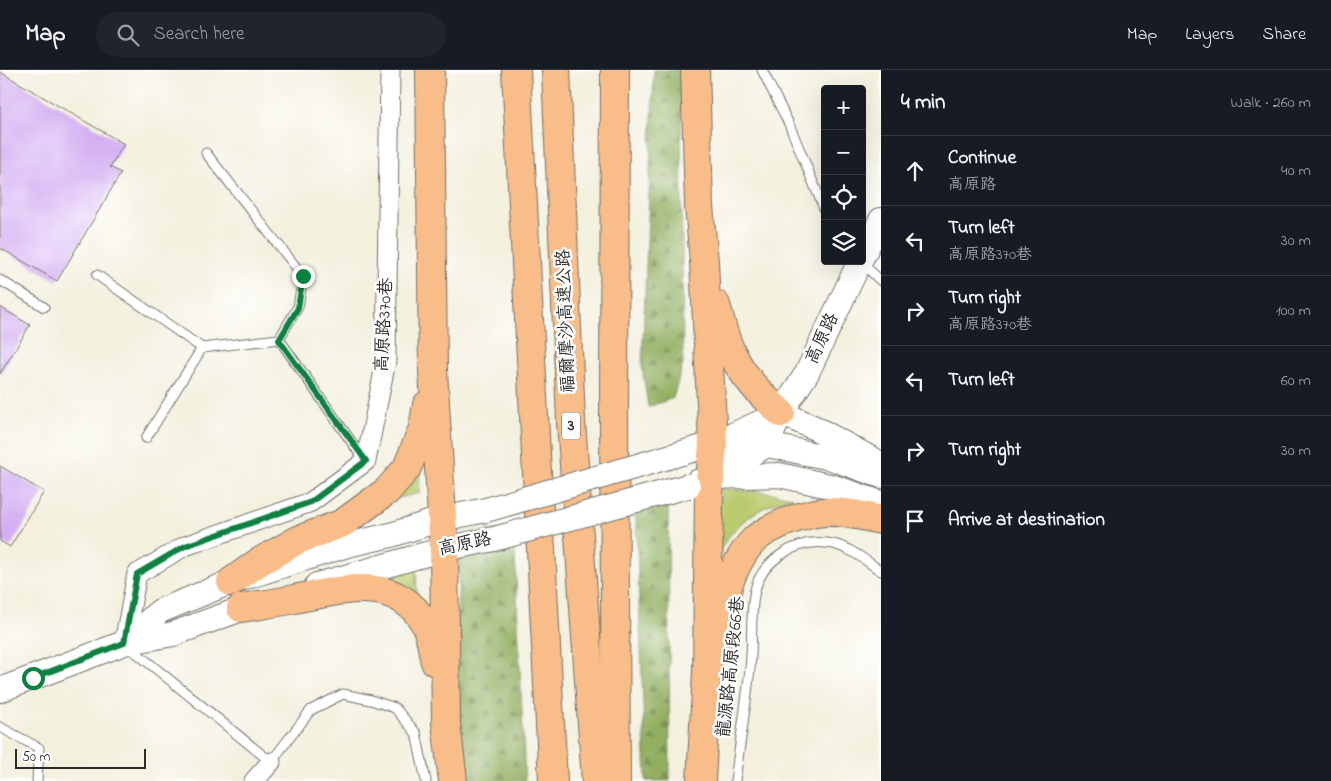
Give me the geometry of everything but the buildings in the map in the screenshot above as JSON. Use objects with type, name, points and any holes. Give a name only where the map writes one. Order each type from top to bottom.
[{"type":"highway","points":[[430,70],[434,371],[444,549],[446,723],[454,781]]},
{"type":"highway","name":"福爾摩沙高速公路","points":[[516,70],[553,781]]},
{"type":"highway","name":"福爾摩沙高速公路","points":[[556,70],[571,421],[596,781]]},
{"type":"highway","points":[[614,70],[616,781]]},
{"type":"highway","points":[[696,70],[699,206],[704,262],[713,444],[699,481],[708,494],[707,671],[702,768]]},
{"type":"highway","points":[[704,262],[731,352],[744,375],[762,397],[781,413]]},
{"type":"highway","points":[[231,582],[259,562],[298,540],[343,524],[387,491],[407,468],[423,428],[434,371]]},
{"type":"highway","points":[[702,768],[714,715],[728,587],[742,556],[754,540],[775,527],[797,518],[824,512],[853,514],[881,520]]},
{"type":"highway","points":[[241,608],[362,588],[374,589],[398,596],[408,602],[424,622],[431,644],[439,699],[446,723]]},
{"type":"street","name":"高原路370巷","points":[[366,461],[386,361],[390,70]]},
{"type":"street","points":[[866,249],[881,220]]},
{"type":"street","name":"高原路","points":[[0,690],[124,643],[173,634],[241,608],[390,563],[494,539],[699,481],[767,445],[781,413],[807,373],[858,265]]},
{"type":"street","points":[[781,413],[824,432],[881,464]]},
{"type":"street","name":"高原路","points":[[124,643],[160,611],[231,582],[347,545],[391,535],[441,519],[486,510],[713,444],[781,413]]},
{"type":"street","points":[[713,444],[767,445],[831,458],[881,476]]},
{"type":"street","points":[[124,643],[137,574],[185,546],[311,502],[366,461]]},
{"type":"street","points":[[699,481],[779,475],[834,487],[881,503]]},
{"type":"street","points":[[254,781],[270,762]]},
{"type":"lane","points":[[762,70],[789,124],[821,201]]},
{"type":"lane","points":[[206,152],[303,276],[298,308],[279,340]]},
{"type":"lane","points":[[864,265],[881,281]]},
{"type":"lane","points":[[97,275],[202,348],[279,340]]},
{"type":"lane","points":[[0,280],[44,307]]},
{"type":"lane","points":[[279,340],[366,461]]},
{"type":"lane","points":[[146,438],[202,348]]},
{"type":"lane","name":"龍源路高原段66巷","points":[[734,781],[745,711],[754,595],[766,568],[780,554],[806,544],[827,543],[845,548],[881,571]]},
{"type":"lane","points":[[124,643],[270,762],[311,710],[343,694],[395,708],[416,733],[426,781]]},
{"type":"lane","points":[[0,727],[39,748],[38,781]]},
{"type":"green space","points":[[654,70],[681,70],[683,364],[673,398],[648,407],[642,366]]},
{"type":"green space","points":[[419,466],[420,493],[386,501]]},
{"type":"green space","points":[[668,481],[670,781],[646,781],[635,497]]},
{"type":"green space","points":[[720,489],[759,491],[793,497],[759,510],[749,517],[732,533],[719,553]]},
{"type":"green space","points":[[514,529],[525,781],[468,781],[454,713],[460,530]]},
{"type":"green space","points":[[416,568],[417,599],[404,585],[386,577]]},
{"type":"route","points":[[33,678],[124,643],[137,574],[185,546],[311,502],[366,461],[279,340],[298,308],[303,276]]}]
